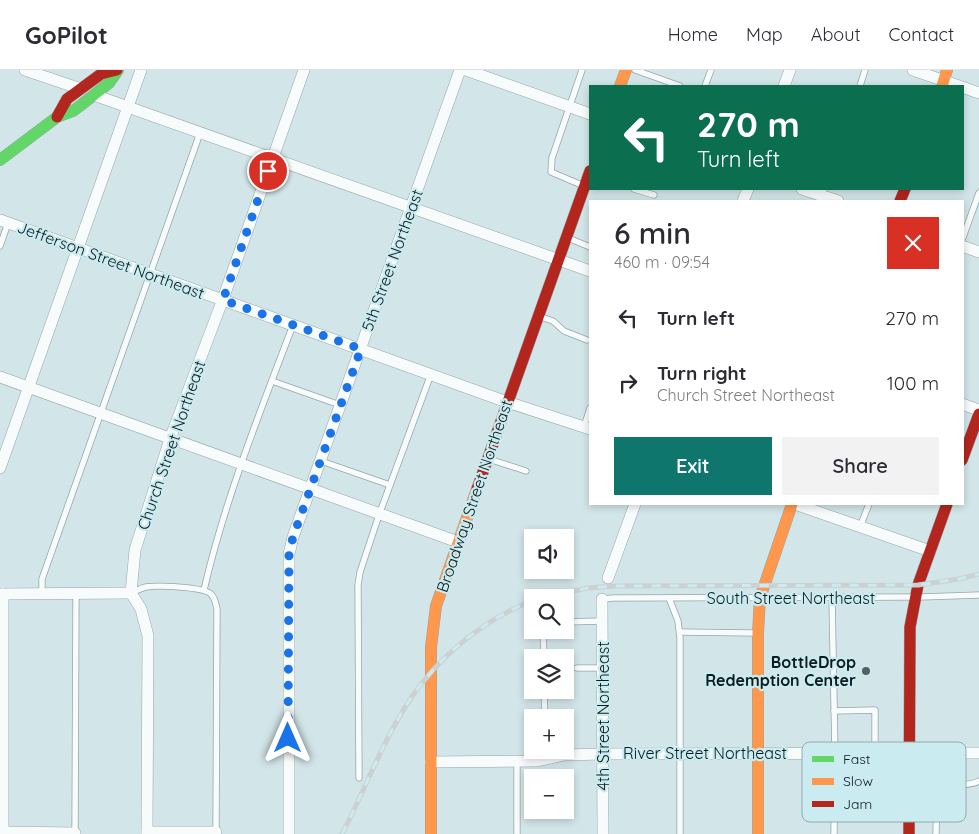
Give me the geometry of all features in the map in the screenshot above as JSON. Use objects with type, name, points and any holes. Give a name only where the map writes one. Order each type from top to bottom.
[{"type":"main road","points":[[57,117],[64,101],[101,74],[117,70]]},
{"type":"main road","points":[[0,160],[57,117],[73,111],[94,95],[109,83],[117,70]]},
{"type":"main road","points":[[620,85],[626,70]]},
{"type":"main road","name":"Broadway Street Northeast","points":[[431,834],[431,647],[433,625],[441,590],[589,176]]},
{"type":"main road","points":[[964,455],[979,414]]},
{"type":"main road","points":[[758,834],[758,633],[760,598],[793,505]]},
{"type":"main road","points":[[909,742],[910,627],[914,597],[947,505]]},
{"type":"street","points":[[25,70],[42,73],[81,89]]},
{"type":"street","points":[[0,468],[141,70]]},
{"type":"street","name":"Church Street Northeast","points":[[131,593],[135,550],[170,439],[223,300],[304,70]]},
{"type":"street","name":"5th Street Northeast","points":[[289,834],[288,565],[293,537],[460,70]]},
{"type":"street","points":[[466,70],[589,114]]},
{"type":"street","points":[[784,85],[790,70]]},
{"type":"street","points":[[913,70],[944,79],[957,85]]},
{"type":"street","points":[[964,88],[979,93]]},
{"type":"street","points":[[94,95],[589,271]]},
{"type":"street","points":[[805,190],[835,200]]},
{"type":"street","name":"Jefferson Street Northeast","points":[[4,222],[507,402],[587,428]]},
{"type":"street","points":[[964,247],[979,252]]},
{"type":"street","points":[[0,377],[458,542]]},
{"type":"street","points":[[964,405],[979,410]]},
{"type":"street","points":[[608,578],[635,505]]},
{"type":"street","points":[[796,505],[930,551]]},
{"type":"street","points":[[75,834],[2,833],[2,594],[131,593],[141,609],[148,636],[148,833],[216,833]]},
{"type":"street","name":"4th Street Northeast","points":[[602,599],[603,834]]},
{"type":"street","name":"River Street Northeast","points":[[574,755],[802,753]]},
{"type":"street","name":"River Street Northeast","points":[[966,753],[979,753]]},
{"type":"street","name":"River Street Northeast","points":[[431,762],[517,761],[525,759]]},
{"type":"lane","points":[[582,70],[552,158],[551,172],[585,186]]},
{"type":"lane","points":[[635,70],[677,85]]},
{"type":"lane","points":[[705,85],[711,70]]},
{"type":"lane","points":[[860,85],[866,70]]},
{"type":"lane","points":[[42,594],[42,579],[200,133]]},
{"type":"lane","points":[[637,190],[654,195]]},
{"type":"lane","points":[[964,234],[979,192]]},
{"type":"lane","points":[[0,246],[4,222]]},
{"type":"lane","points":[[566,237],[589,247]]},
{"type":"lane","points":[[538,316],[553,321],[564,331],[587,340]]},
{"type":"lane","points":[[204,590],[214,543],[241,464],[293,325]]},
{"type":"lane","points":[[359,778],[358,590],[360,572],[431,374]]},
{"type":"lane","points":[[272,381],[340,405]]},
{"type":"lane","points":[[587,428],[589,415]]},
{"type":"lane","points":[[488,458],[526,471]]},
{"type":"lane","points":[[321,461],[390,485]]},
{"type":"lane","points":[[860,527],[869,505]]},
{"type":"lane","points":[[131,593],[144,587],[204,590],[211,594],[215,600],[217,608],[216,833]]},
{"type":"lane","points":[[75,834],[76,593]]},
{"type":"lane","name":"South Street Northeast","points":[[602,599],[979,595]]},
{"type":"lane","points":[[669,598],[680,632],[680,834]]},
{"type":"lane","points":[[832,598],[835,742]]},
{"type":"lane","points":[[574,622],[602,621]]},
{"type":"lane","points":[[680,632],[758,633]]},
{"type":"lane","points":[[577,668],[602,668]]},
{"type":"lane","points":[[834,711],[875,710],[875,742]]},
{"type":"lane","points":[[517,761],[517,834]]},
{"type":"lane","points":[[966,784],[973,784],[979,781]]},
{"type":"railway","points":[[574,591],[587,588],[616,586],[918,585],[979,574]]},
{"type":"railway","points":[[342,834],[390,733],[420,685],[448,655],[479,629],[496,618],[524,605]]},
{"type":"traffic: fast","points":[[0,160],[57,117],[73,111],[81,105],[109,83],[118,70]]},
{"type":"traffic: slow","points":[[620,85],[626,70]]},
{"type":"traffic: slow","points":[[942,85],[947,70]]},
{"type":"traffic: slow","points":[[431,834],[431,647],[436,606],[477,489]]},
{"type":"traffic: slow","points":[[758,834],[758,633],[760,598],[792,505]]},
{"type":"traffic: jam","points":[[57,117],[67,99],[101,74],[117,70]]},
{"type":"traffic: jam","points":[[477,489],[589,174]]},
{"type":"traffic: jam","points":[[900,200],[905,190]]},
{"type":"traffic: jam","points":[[964,455],[979,414]]},
{"type":"traffic: jam","points":[[909,742],[910,627],[918,585],[947,505]]},
{"type":"traffic: jam","points":[[909,822],[909,834]]},
{"type":"place","name":"BottleDrop Redemption Center","points":[[866,671]]},
{"type":"route","points":[[268,171],[223,300],[361,349],[293,537],[289,554],[288,738]]}]
